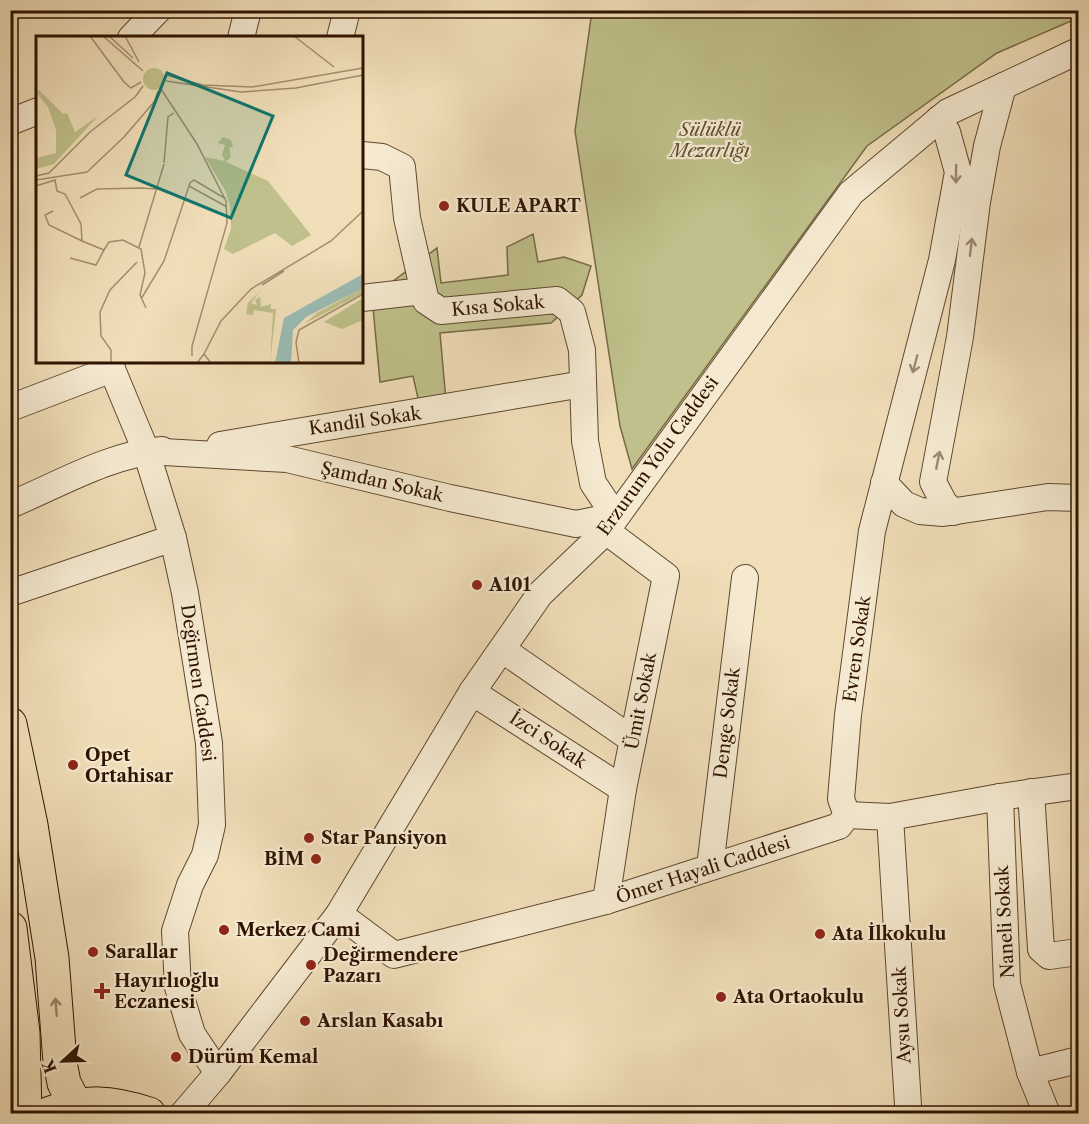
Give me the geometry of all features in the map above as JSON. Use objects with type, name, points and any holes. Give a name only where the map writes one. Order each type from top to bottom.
[{"type":"main road","points":[[10,724],[31,825],[52,958],[60,1062],[64,1083],[37,1103]]},
{"type":"main road","points":[[10,928],[23,1033],[37,1103]]},
{"type":"main road","points":[[37,1103],[118,1103],[149,1113]]},
{"type":"street","points":[[133,36],[158,10]]},
{"type":"street","points":[[242,36],[248,10]]},
{"type":"street","points":[[340,36],[346,10]]},
{"type":"street","name":"Erzurum Yolu Caddesi","points":[[183,1113],[219,1073],[339,914],[472,692],[540,594],[610,524],[851,193],[948,112],[1078,51]]},
{"type":"street","points":[[953,512],[938,494],[933,482],[960,337],[985,157],[1003,86]]},
{"type":"street","points":[[12,121],[36,112]]},
{"type":"street","name":"Evren Sokak","points":[[843,821],[842,799],[848,715],[872,531],[939,271],[958,172],[947,132],[939,119]]},
{"type":"street","points":[[12,121],[36,128]]},
{"type":"street","points":[[363,155],[382,157],[402,167],[406,218],[423,291],[363,298]]},
{"type":"street","points":[[939,271],[967,281]]},
{"type":"street","name":"Kısa Sokak","points":[[423,291],[426,301],[441,311],[557,300],[572,312],[582,350],[585,441],[593,483],[610,524]]},
{"type":"street","points":[[10,408],[110,365]]},
{"type":"street","name":"Değirmen Caddesi","points":[[110,365],[146,451],[173,538],[185,594],[209,743],[212,825],[206,855],[190,885],[175,931],[178,987],[192,1034],[219,1073]]},
{"type":"street","name":"Kandil Sokak","points":[[146,451],[225,444],[583,384]]},
{"type":"street","points":[[10,505],[92,470],[146,451]]},
{"type":"street","name":"Şamdan Sokak","points":[[146,451],[287,459],[576,524],[610,524]]},
{"type":"street","points":[[884,483],[904,504],[920,512],[953,512],[1048,497],[1078,498]]},
{"type":"street","name":"Ümit Sokak","points":[[606,901],[623,789],[666,576],[610,524]]},
{"type":"street","points":[[10,593],[173,538]]},
{"type":"street","name":"Denge Sokak","points":[[710,867],[745,578]]},
{"type":"street","points":[[503,650],[633,740]]},
{"type":"street","name":"İzci Sokak","points":[[472,692],[623,789]]},
{"type":"street","name":"Ömer Hayali Caddesi","points":[[339,914],[394,955],[606,901],[843,821],[890,817],[1000,797],[1078,786]]},
{"type":"street","points":[[1031,792],[1041,949],[1049,956],[1078,952]]},
{"type":"street","name":"Naneli Sokak","points":[[1000,797],[1007,984],[1030,1072],[1047,1113]]},
{"type":"street","name":"Aysu Sokak","points":[[890,817],[908,1106]]},
{"type":"street","points":[[1030,1072],[1078,1060]]},
{"type":"green space","name":"Sülüklü Mezarlığı","points":[[1078,10],[1078,18],[997,53],[867,146],[632,469],[620,426],[575,131],[592,11]]},
{"type":"green space","points":[[533,234],[538,262],[564,257],[591,266],[582,295],[551,323],[440,333],[446,401],[420,407],[413,376],[380,382],[372,297],[437,248],[441,283],[508,275],[507,247]]},
{"type":"place","name":"KULE APART","points":[[444,206]]},
{"type":"place","name":"A101","points":[[477,585]]},
{"type":"place","name":"Opet Ortahisar","points":[[73,765]]},
{"type":"place","name":"Star Pansiyon","points":[[309,838]]},
{"type":"place","name":"BİM","points":[[316,859]]},
{"type":"place","name":"Merkez Cami","points":[[224,930]]},
{"type":"place","name":"Ata İlkokulu","points":[[820,934]]},
{"type":"place","name":"Sarallar","points":[[93,952]]},
{"type":"place","name":"Değirmendere Pazarı","points":[[311,965]]},
{"type":"place","name":"Hayırlıoğlu Eczanesi","points":[[102,991]]},
{"type":"place","name":"Ata Ortaokulu","points":[[721,997]]},
{"type":"place","name":"Arslan Kasabı","points":[[305,1021]]},
{"type":"place","name":"Dürüm Kemal","points":[[176,1057]]}]
